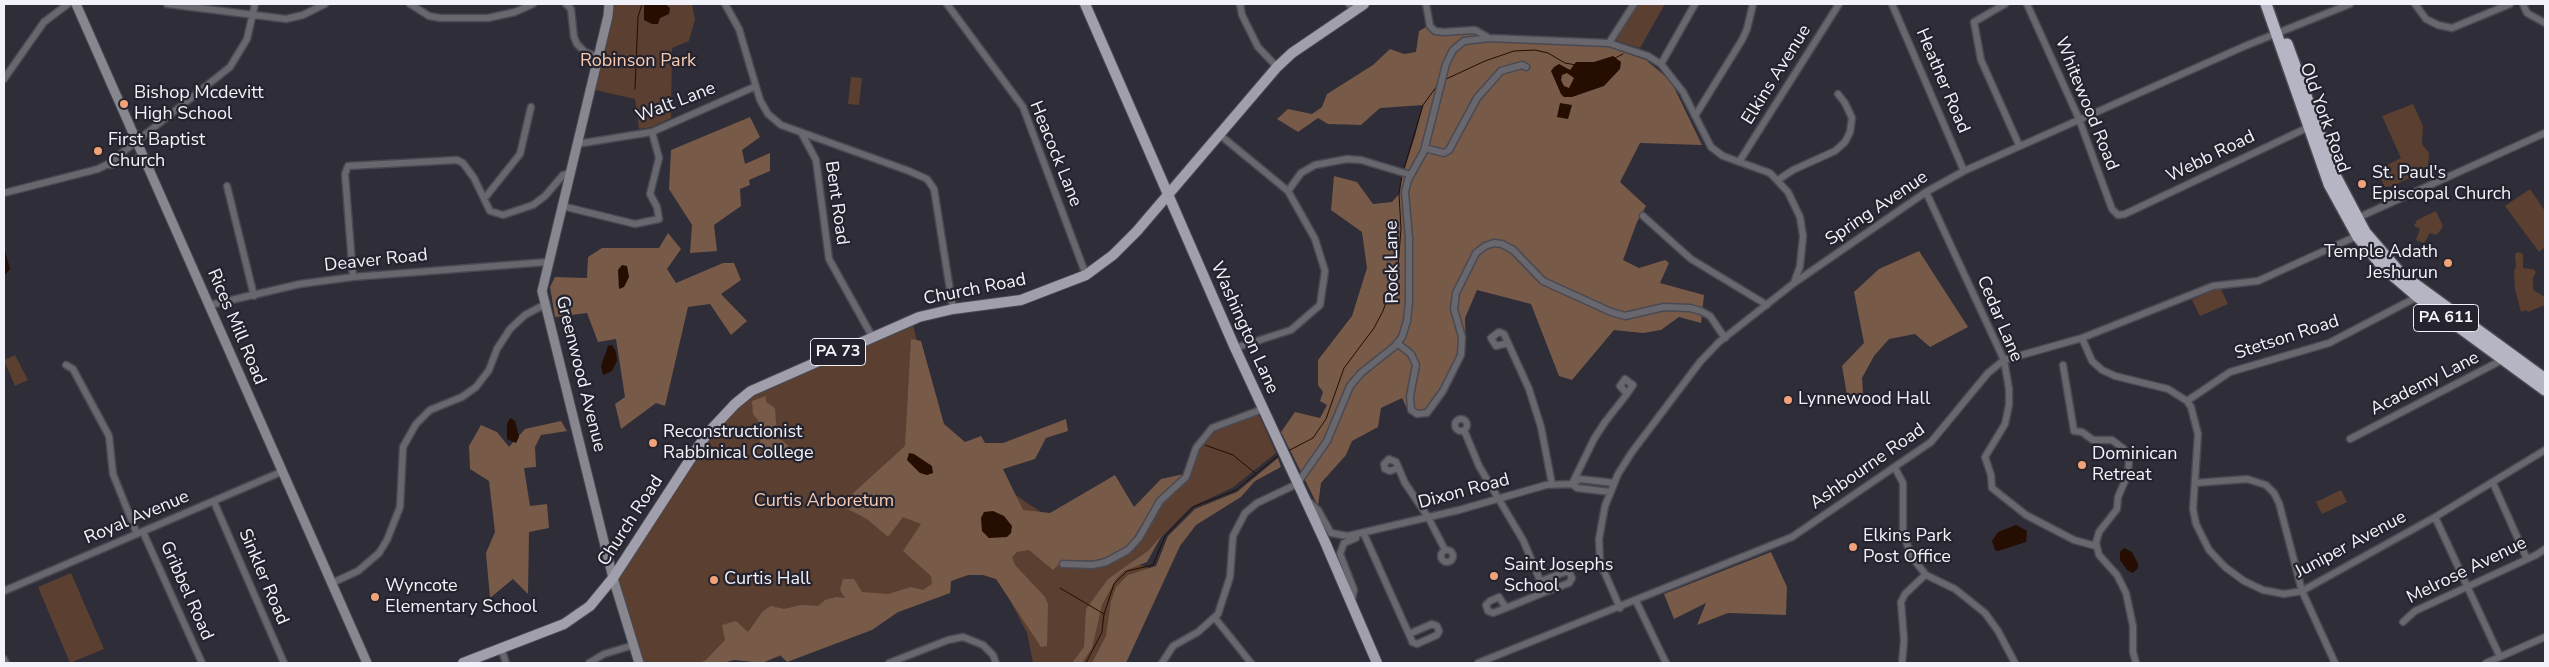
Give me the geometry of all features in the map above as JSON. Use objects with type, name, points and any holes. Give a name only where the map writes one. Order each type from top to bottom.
[{"type":"highway","name":"Old York Road","points":[[2266,4],[2279,32],[2312,126],[2329,184],[2361,234],[2421,295],[2508,357],[2545,379]]},
{"type":"highway","name":"Old York Road","points":[[2275,4],[2279,32]]},
{"type":"highway","name":"Old York Road","points":[[2508,357],[2545,390]]},
{"type":"main road","name":"Washington Lane","points":[[1085,4],[1235,348],[1377,663]]},
{"type":"main road","name":"Church Road","points":[[464,663],[564,624],[590,606],[613,578],[706,435],[735,404],[767,382],[919,317],[953,309],[1021,300],[1086,275],[1113,255],[1137,231],[1277,67],[1292,53],[1352,7],[1364,4]]},
{"type":"street","points":[[4,79],[44,22],[68,4]]},
{"type":"street","name":"Rices Mill Road","points":[[76,4],[210,305],[281,472],[367,663]]},
{"type":"street","points":[[167,4],[286,19],[302,15],[325,4]]},
{"type":"street","points":[[105,166],[230,67],[245,44],[256,4]]},
{"type":"street","points":[[410,4],[428,16],[440,18],[488,18],[515,12],[533,4]]},
{"type":"street","points":[[566,4],[571,10],[574,37],[577,44],[585,52],[598,56]]},
{"type":"street","name":"Greenwood Avenue","points":[[609,4],[577,144],[547,262],[542,290],[544,305],[574,415],[613,578],[639,663]]},
{"type":"street","points":[[727,4],[739,29],[754,87],[768,114],[780,125],[909,171],[927,180],[934,189],[953,309]]},
{"type":"street","name":"Heacock Lane","points":[[947,4],[1023,107],[1086,275]]},
{"type":"street","points":[[1240,4],[1242,15],[1258,47],[1277,67]]},
{"type":"street","points":[[1426,4],[1430,26],[1435,31],[1475,30],[1489,38],[1609,43],[1648,56],[1660,64],[1676,81],[1711,147],[1723,156],[1770,174],[1778,180],[1794,202],[1802,224],[1802,249],[1794,283]]},
{"type":"street","points":[[1609,43],[1634,4]]},
{"type":"street","points":[[1660,64],[1679,35],[1695,4]]},
{"type":"street","points":[[1695,116],[1742,40],[1747,29],[1753,4]]},
{"type":"street","name":"Elkins Avenue","points":[[1740,162],[1839,4]]},
{"type":"street","name":"Heather Road","points":[[1892,4],[1964,171]]},
{"type":"street","points":[[2005,4],[1974,22],[1981,60],[2019,146]]},
{"type":"street","name":"Whitewood Road","points":[[2027,4],[2079,119],[2112,209],[2118,215]]},
{"type":"street","name":"Spring Avenue","points":[[1620,608],[1601,568],[1599,556],[1600,526],[1610,492],[1624,464],[1649,429],[1700,362],[1725,338],[1794,283],[1926,192],[1964,171],[2279,32],[2350,4]]},
{"type":"street","points":[[2415,4],[2426,20],[2438,26],[2452,28],[2510,4]]},
{"type":"street","points":[[2523,4],[2527,13],[2545,23]]},
{"type":"street","name":"Rock Lane","points":[[1297,484],[1327,442],[1350,386],[1361,373],[1397,343],[1404,333],[1409,311],[1409,238],[1405,192],[1409,175],[1425,148],[1443,72],[1450,55],[1460,43],[1468,39],[1489,38]]},
{"type":"street","points":[[1425,148],[1444,153],[1449,150],[1477,98],[1501,71],[1522,65],[1526,66]]},
{"type":"street","name":"Walt Lane","points":[[577,144],[652,132],[754,87]]},
{"type":"street","points":[[1778,180],[1793,170],[1835,151],[1845,142],[1849,134],[1852,118],[1848,107],[1838,94]]},
{"type":"street","points":[[484,199],[520,154],[531,107]]},
{"type":"street","name":"Webb Road","points":[[2118,215],[2125,214],[2312,126]]},
{"type":"street","points":[[562,206],[635,224],[659,219],[650,194],[659,158],[652,132]]},
{"type":"street","points":[[2353,220],[2545,133]]},
{"type":"street","name":"Bent Road","points":[[802,134],[816,160],[829,259],[873,338]]},
{"type":"street","points":[[1220,135],[1288,191],[1316,239],[1325,271],[1320,305],[1291,330],[1235,348]]},
{"type":"street","points":[[4,193],[144,157]]},
{"type":"street","points":[[353,277],[345,174],[348,166],[454,159],[461,162],[469,171],[493,213],[512,214],[538,202],[563,175],[570,173]]},
{"type":"street","points":[[1288,191],[1301,173],[1315,165],[1348,159],[1361,160],[1409,175]]},
{"type":"street","points":[[227,186],[254,296]]},
{"type":"street","name":"Cedar Lane","points":[[1926,192],[2004,360],[2009,389],[2009,405],[2004,424],[1985,457],[1991,476],[1992,488],[2029,517],[2074,540],[2096,546]]},
{"type":"street","points":[[1643,216],[1691,259],[1767,305]]},
{"type":"street","name":"Ashbourne Road","points":[[1478,663],[1784,542],[1895,468],[1939,434],[1988,373],[2004,360],[2082,338],[2214,286],[2258,281],[2361,234]]},
{"type":"street","points":[[1397,343],[1411,354],[1416,365],[1410,396],[1411,410],[1417,414],[1427,413],[1443,391],[1461,355],[1462,337],[1454,309],[1456,293],[1476,253],[1485,246],[1494,243],[1502,244],[1513,250],[1543,281],[1611,312],[1625,316],[1664,307],[1690,308],[1710,316],[1717,323],[1725,338]]},
{"type":"street","name":"Deaver Road","points":[[210,305],[300,284],[353,277],[547,262]]},
{"type":"street","name":"Stetson Road","points":[[2187,401],[2230,372],[2329,343],[2421,295]]},
{"type":"street","points":[[332,583],[358,571],[379,553],[386,540],[400,507],[404,447],[416,424],[434,408],[462,397],[476,387],[489,370],[497,349],[510,329],[525,315],[544,305]]},
{"type":"street","points":[[2082,338],[2092,360],[2102,370],[2115,376],[2163,388],[2187,401]]},
{"type":"street","points":[[1508,342],[1537,412],[1552,484]]},
{"type":"street","name":"Academy Lane","points":[[2350,439],[2508,357]]},
{"type":"street","name":"Gribbel Road","points":[[66,365],[73,369],[109,436],[113,474],[202,663]]},
{"type":"street","points":[[2063,365],[2074,431],[2082,432],[2093,440],[2112,440],[2124,449],[2129,460],[2128,474],[2118,497],[2117,509],[2099,532],[2096,546],[2099,555],[2122,582],[2126,593],[2133,626],[2133,652],[2136,663]]},
{"type":"street","points":[[1572,484],[1590,445],[1627,394]]},
{"type":"street","name":"Juniper Avenue","points":[[2187,401],[2194,412],[2198,428],[2194,483],[2196,524],[2209,550],[2225,567],[2244,581],[2263,590],[2284,594],[2302,591],[2435,517],[2545,450]]},
{"type":"street","points":[[1063,564],[1093,565],[1106,562],[1128,550],[1138,538],[1160,501],[1186,477],[1196,448],[1212,428],[1263,409]]},
{"type":"street","points":[[1464,430],[1498,499],[1523,540],[1545,592]]},
{"type":"street","points":[[1398,468],[1428,517],[1445,550]]},
{"type":"street","points":[[1895,468],[1901,477],[1903,489],[1902,529],[1911,556],[1925,575],[1955,589],[1980,609],[1998,631],[2014,663]]},
{"type":"street","name":"Royal Avenue","points":[[4,591],[281,472]]},
{"type":"street","points":[[2194,483],[2247,479],[2266,485],[2279,503],[2302,591],[2335,663]]},
{"type":"street","name":"Dixon Road","points":[[1351,604],[1354,590],[1341,559],[1340,551],[1344,543],[1364,534],[1552,484],[1572,484],[1580,480],[1614,483]]},
{"type":"street","points":[[2492,483],[2528,559]]},
{"type":"street","points":[[1162,663],[1173,646],[1198,632],[1215,618],[1226,593],[1232,540],[1238,525],[1257,503],[1297,484]]},
{"type":"street","name":"Dixon Road","points":[[1572,484],[1577,488],[1610,492]]},
{"type":"street","name":"Dixon Road","points":[[1304,498],[1318,510],[1329,531],[1334,535],[1364,534]]},
{"type":"street","name":"Sinkler Road","points":[[214,502],[284,663]]},
{"type":"street","points":[[2435,517],[2500,658]]},
{"type":"street","points":[[1364,534],[1409,634]]},
{"type":"street","name":"Melrose Avenue","points":[[2404,622],[2414,611],[2528,559],[2545,549]]},
{"type":"street","points":[[1506,608],[1570,583],[1572,576],[1565,572],[1540,581]]},
{"type":"street","points":[[1902,663],[1904,640],[1901,602],[1904,594],[1925,575]]},
{"type":"street","points":[[1636,601],[1666,663]]},
{"type":"street","points":[[1215,618],[1251,663]]},
{"type":"street","points":[[2486,663],[2545,637]]},
{"type":"street","points":[[889,663],[948,640],[963,638],[984,645],[996,663]]},
{"type":"street","points":[[589,663],[604,654],[634,645]]},
{"type":"street","points":[[501,648],[506,663]]},
{"type":"street","points":[[4,659],[6,663]]},
{"type":"green space","name":"Robinson Park","points":[[614,4],[692,4],[695,19],[689,41],[672,48],[671,118],[652,127],[639,129],[635,99],[595,90]]},
{"type":"green space","points":[[1636,4],[1665,4],[1640,48],[1617,41],[1616,37]]},
{"type":"green space","points":[[851,77],[862,78],[859,105],[848,104]]},
{"type":"green space","points":[[2413,104],[2423,126],[2422,144],[2429,153],[2428,169],[2393,186],[2385,187],[2379,175],[2381,168],[2401,158],[2382,116]]},
{"type":"green space","points":[[2530,189],[2545,211],[2545,247],[2539,252],[2505,206]]},
{"type":"green space","points":[[2436,211],[2443,226],[2437,235],[2430,233],[2424,243],[2416,240],[2420,229],[2414,226],[2417,220]]},
{"type":"green space","points":[[2518,252],[2523,254],[2523,268],[2533,269],[2536,272],[2533,278],[2533,290],[2545,297],[2545,305],[2528,312],[2526,310],[2521,312],[2515,289],[2515,254]]},
{"type":"green space","points":[[2220,287],[2228,304],[2200,316],[2192,300]]},
{"type":"green space","name":"Curtis Arboretum","points":[[913,325],[942,446],[1107,556],[1118,559],[1132,549],[1157,506],[1180,485],[1198,449],[1213,431],[1256,414],[1260,417],[1276,453],[1232,488],[1191,507],[1149,550],[1132,562],[1149,568],[1103,663],[1033,663],[1027,633],[1002,585],[996,579],[983,575],[968,575],[951,581],[950,593],[762,663],[756,647],[716,663],[643,663],[618,582],[619,577],[713,433],[740,404],[774,382]]},
{"type":"green space","points":[[15,355],[28,380],[15,386],[4,360]]},
{"type":"green space","points":[[2341,490],[2347,502],[2322,514],[2316,502]]},
{"type":"green space","points":[[71,573],[104,649],[70,663],[38,587]]},
{"type":"shaded area","points":[[644,4],[665,4],[670,8],[669,14],[660,18],[658,24],[652,24],[644,20]]},
{"type":"shaded area","points":[[1426,27],[1431,32],[1448,36],[1460,32],[1478,33],[1491,39],[1606,46],[1646,60],[1671,81],[1702,145],[1640,143],[1620,182],[1646,206],[1637,222],[1623,260],[1639,268],[1665,260],[1669,263],[1660,283],[1704,295],[1701,323],[1679,317],[1661,330],[1643,333],[1614,330],[1572,380],[1559,376],[1531,304],[1477,290],[1465,318],[1466,350],[1431,408],[1410,415],[1402,398],[1381,408],[1378,427],[1352,441],[1346,455],[1321,483],[1318,506],[1281,432],[1295,412],[1320,418],[1327,405],[1320,401],[1323,392],[1318,385],[1318,360],[1352,316],[1367,268],[1362,232],[1331,210],[1334,176],[1357,182],[1373,204],[1392,202],[1399,194],[1402,176],[1423,105],[1380,108],[1361,125],[1328,124],[1318,118],[1298,132],[1277,119],[1288,109],[1312,114],[1322,107],[1327,94],[1373,65],[1390,49],[1404,54],[1416,52],[1419,31]]},
{"type":"shaded area","points":[[1613,56],[1621,62],[1620,69],[1604,86],[1572,97],[1564,97],[1551,71],[1554,67],[1559,64],[1570,70],[1576,62],[1594,62]],"holes":[[[1567,73],[1574,78],[1569,88],[1564,86],[1561,80],[1562,75]]]},
{"type":"shaded area","points":[[1560,103],[1572,105],[1568,119],[1557,117]]},
{"type":"shaded area","points":[[750,117],[760,137],[742,150],[745,164],[770,153],[770,171],[749,180],[750,185],[740,189],[741,206],[714,225],[717,251],[690,253],[692,225],[669,189],[671,150]]},
{"type":"shaded area","points":[[668,233],[681,249],[667,269],[676,283],[723,263],[734,263],[741,280],[721,294],[747,321],[731,335],[710,304],[688,307],[665,406],[656,403],[621,429],[615,404],[625,397],[616,339],[598,342],[587,313],[555,317],[550,287],[555,277],[587,278],[588,257],[602,248],[659,248]]},
{"type":"shaded area","points":[[4,247],[10,269],[4,276]]},
{"type":"shaded area","points":[[1919,251],[1968,327],[1930,347],[1915,334],[1889,339],[1874,356],[1862,378],[1863,393],[1847,395],[1842,366],[1864,343],[1854,292],[1879,269]]},
{"type":"shaded area","points":[[622,265],[627,266],[629,277],[624,287],[619,289],[618,270]]},
{"type":"shaded area","points":[[911,339],[921,341],[944,424],[965,442],[981,436],[985,443],[1003,443],[1066,419],[1068,431],[1046,438],[1035,459],[1003,469],[1023,510],[1050,513],[1115,475],[1134,507],[1161,479],[1184,474],[1156,502],[1128,547],[1102,561],[1063,560],[1053,570],[1029,550],[1017,552],[1012,557],[1015,565],[1045,597],[1048,604],[1047,646],[1041,647],[996,579],[983,575],[968,575],[951,581],[950,593],[898,612],[872,630],[787,662],[780,655],[762,663],[734,660],[723,663],[700,663],[706,660],[725,640],[722,625],[736,621],[748,632],[763,611],[771,606],[784,609],[801,605],[818,606],[825,600],[836,597],[845,598],[840,590],[843,579],[854,579],[862,592],[888,594],[911,587],[923,590],[932,584],[931,576],[903,551],[921,524],[903,517],[888,537],[867,519],[840,505],[905,446]]},
{"type":"shaded area","points":[[612,345],[616,352],[617,361],[612,371],[603,375],[601,366],[608,346]]},
{"type":"shaded area","points":[[766,396],[766,402],[775,408],[777,436],[792,449],[780,458],[765,450],[760,443],[758,420],[753,414],[752,401]]},
{"type":"shaded area","points":[[510,418],[515,421],[519,437],[516,443],[507,439],[507,424]]},
{"type":"shaded area","points":[[561,421],[567,431],[541,435],[535,447],[536,467],[524,468],[530,506],[547,504],[549,528],[529,532],[528,594],[513,579],[490,598],[486,553],[495,532],[489,481],[470,469],[469,446],[481,425],[497,432],[509,447],[525,429]]},
{"type":"shaded area","points":[[909,453],[914,454],[932,466],[933,473],[927,475],[920,473],[907,460]]},
{"type":"shaded area","points":[[1278,458],[1281,467],[1255,481],[1241,497],[1196,525],[1180,546],[1126,663],[1092,663],[1106,636],[1111,601],[1116,587],[1128,575],[1156,566],[1168,536],[1195,509],[1237,492]]},
{"type":"shaded area","points":[[993,511],[1004,516],[1012,526],[1011,533],[1007,537],[989,538],[982,531],[981,518],[984,512]]},
{"type":"shaded area","points":[[2016,525],[2027,531],[2026,542],[1998,551],[1995,550],[1992,541],[1998,532]]},
{"type":"shaded area","points":[[1162,535],[1147,562],[1124,571],[1116,579],[1102,605],[1092,648],[1082,663],[1072,663],[1084,647],[1086,609],[1108,579],[1149,550]]},
{"type":"shaded area","points":[[2124,548],[2132,552],[2138,564],[2138,568],[2133,573],[2127,570],[2120,560],[2120,552]]},
{"type":"shaded area","points":[[1771,552],[1787,587],[1786,615],[1728,613],[1697,625],[1706,603],[1674,619],[1664,594]]},
{"type":"waterway","points":[[635,89],[638,17],[642,4]]},
{"type":"waterway","points":[[1444,80],[1485,61],[1514,51],[1535,50],[1548,53],[1565,63],[1576,65]]},
{"type":"waterway","points":[[1615,58],[1623,54]]},
{"type":"waterway","points":[[1404,169],[1423,105],[1437,86]]},
{"type":"waterway","points":[[1288,451],[1313,438],[1326,419],[1344,368],[1374,328],[1383,311],[1398,266],[1401,229],[1399,194],[1402,175]]},
{"type":"waterway","points":[[1205,445],[1233,455],[1255,473]]},
{"type":"waterway","points":[[1086,663],[1102,632],[1104,614],[1114,584],[1127,571],[1153,565],[1165,536],[1193,507],[1236,490],[1280,454]]},
{"type":"waterway","points":[[1060,588],[1104,614]]},
{"type":"place","name":"Bishop Mcdevitt High School","points":[[124,104]]},
{"type":"place","name":"First Baptist Church","points":[[98,151]]},
{"type":"place","name":"St. Paul's Episcopal Church","points":[[2362,184]]},
{"type":"place","name":"Temple Adath Jeshurun","points":[[2448,263]]},
{"type":"place","name":"Lynnewood Hall","points":[[1788,400]]},
{"type":"place","name":"Reconstructionist Rabbinical College","points":[[653,443]]},
{"type":"place","name":"Dominican Retreat","points":[[2082,465]]},
{"type":"place","name":"Elkins Park Post Office","points":[[1853,547]]},
{"type":"place","name":"Saint Josephs School","points":[[1494,576]]},
{"type":"place","name":"Curtis Hall","points":[[714,580]]},
{"type":"place","name":"Wyncote Elementary School","points":[[375,597]]}]
